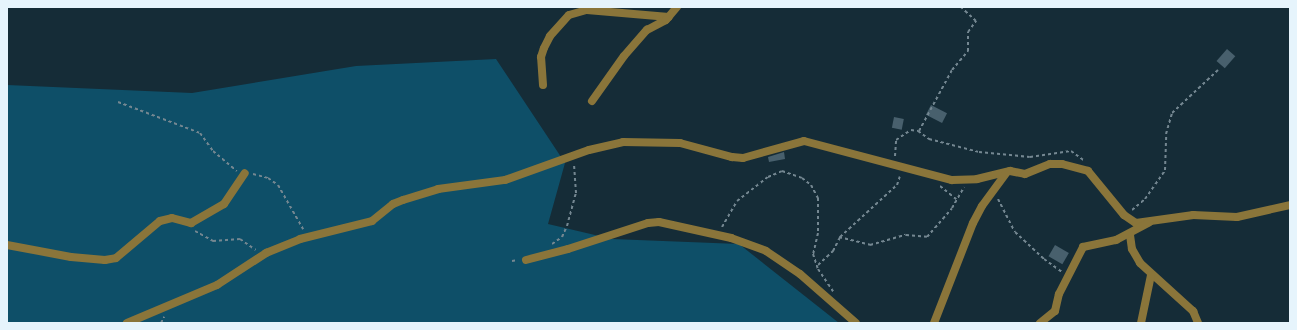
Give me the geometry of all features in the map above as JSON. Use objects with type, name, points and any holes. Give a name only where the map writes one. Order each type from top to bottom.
[{"type":"street","points":[[592,101],[624,56],[647,30],[669,17],[677,7]]},
{"type":"street","points":[[543,85],[541,57],[544,48],[550,36],[569,15],[587,10],[669,17]]},
{"type":"street","points":[[126,323],[217,285],[262,256],[310,236],[364,224],[393,204],[438,189],[505,180],[623,142],[680,143],[732,157],[743,158],[804,141],[900,164],[931,176],[968,179],[1007,172],[1025,174],[1055,163],[1082,168],[1091,174],[1131,222],[1151,221],[1192,215],[1237,217],[1290,205]]},
{"type":"street","points":[[934,323],[974,223],[1007,172]]},
{"type":"street","points":[[7,245],[30,251],[105,260],[121,256],[164,219],[188,223],[224,204],[245,173]]},
{"type":"street","points":[[1040,323],[1054,313],[1068,277],[1083,246],[1130,235],[1151,221]]},
{"type":"street","points":[[526,260],[568,249],[652,222],[717,235],[750,244],[766,251],[800,274],[856,323]]},
{"type":"street","points":[[1130,235],[1135,256],[1151,275],[1193,311],[1198,323]]},
{"type":"street","points":[[1141,323],[1151,275]]},
{"type":"path","points":[[918,131],[952,70],[968,51],[968,32],[976,21],[960,7]]},
{"type":"path","points":[[1125,216],[1144,199],[1165,170],[1166,134],[1172,113],[1218,70]]},
{"type":"path","points":[[118,102],[200,133],[213,151],[234,169],[268,178],[278,185],[300,225],[310,236]]},
{"type":"path","points":[[818,265],[833,250],[839,237],[897,185],[900,164],[894,148],[896,140],[906,131],[918,131],[929,139],[979,152],[1030,157],[1071,151],[1086,162]]},
{"type":"path","points":[[548,247],[562,237],[567,226],[576,188],[573,157]]},
{"type":"path","points":[[717,235],[736,202],[778,171],[793,174],[811,184],[818,198],[818,233],[813,252],[818,265],[832,287],[836,305]]},
{"type":"path","points":[[931,176],[942,189],[956,199]]},
{"type":"path","points":[[839,237],[870,245],[906,235],[926,237],[952,208],[968,179]]},
{"type":"path","points":[[995,189],[999,202],[1015,232],[1044,259],[1068,277]]},
{"type":"path","points":[[188,223],[205,238],[220,242],[240,239],[262,256]]},
{"type":"path","points":[[512,261],[526,260]]},
{"type":"shaded area","points":[[496,59],[565,163],[548,224],[612,239],[739,244],[839,323],[7,323],[7,85],[192,93],[356,66]]},
{"type":"building","points":[[1227,49],[1235,56],[1225,68],[1217,61]]},
{"type":"building","points":[[931,105],[947,113],[942,123],[926,115]]},
{"type":"building","points":[[894,117],[904,119],[902,130],[892,128]]},
{"type":"building","points":[[784,152],[785,159],[769,162],[768,157]]},
{"type":"building","points":[[1055,245],[1069,253],[1062,264],[1048,256]]}]
